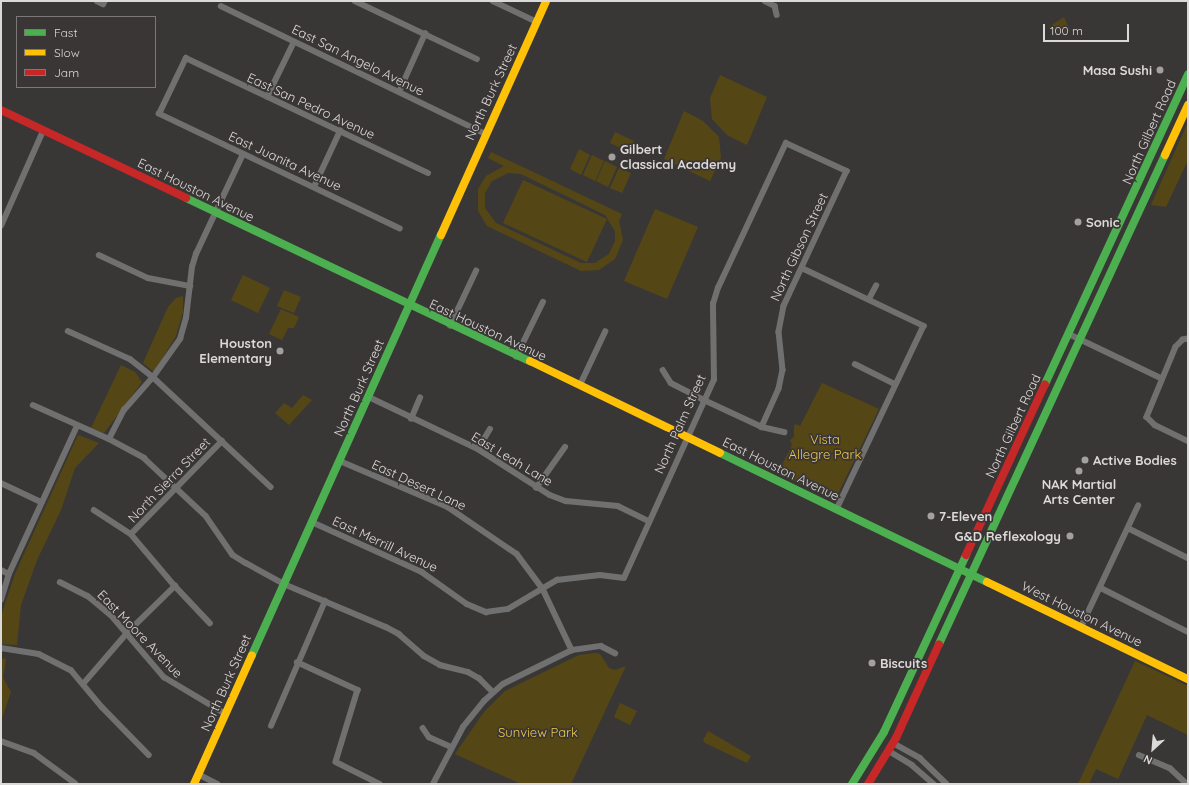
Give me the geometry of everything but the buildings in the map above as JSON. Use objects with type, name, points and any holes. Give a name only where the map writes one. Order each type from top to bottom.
[{"type":"street","points":[[97,1],[104,2]]},
{"type":"street","points":[[355,1],[477,60]]},
{"type":"street","points":[[493,1],[537,22]]},
{"type":"street","name":"North Burk Street","points":[[194,784],[546,1]]},
{"type":"street","points":[[765,1],[776,3],[778,15]]},
{"type":"street","name":"East San Angelo Avenue","points":[[220,6],[486,134]]},
{"type":"street","points":[[399,92],[425,34]]},
{"type":"street","points":[[267,98],[294,42]]},
{"type":"street","name":"East San Pedro Avenue","points":[[159,114],[186,58],[267,98],[428,173]]},
{"type":"street","name":"North Gilbert Road","points":[[868,784],[893,743],[1040,396],[1188,74]]},
{"type":"street","name":"North Gilbert Road","points":[[852,784],[881,738],[1051,401],[1188,105]]},
{"type":"street","name":"East Houston Avenue","points":[[1,110],[450,326],[580,385],[966,571]]},
{"type":"street","name":"East Juanita Avenue","points":[[159,114],[400,229]]},
{"type":"street","points":[[1,226],[43,131]]},
{"type":"street","points":[[314,187],[340,131]]},
{"type":"street","name":"North Palm Street","points":[[624,578],[714,380],[715,370],[712,319],[718,288],[786,143],[847,171]]},
{"type":"street","points":[[109,438],[124,410],[153,377],[180,339],[186,318],[196,254],[243,154]]},
{"type":"street","name":"North Gibson Street","points":[[762,427],[776,396],[783,370],[780,319],[784,306],[847,171]]},
{"type":"street","points":[[1132,224],[1129,219],[1138,198],[1136,190]]},
{"type":"street","points":[[99,255],[148,278],[190,286]]},
{"type":"street","points":[[802,268],[924,326],[836,509]]},
{"type":"street","points":[[450,326],[476,271]]},
{"type":"street","points":[[869,299],[876,286]]},
{"type":"street","points":[[516,357],[543,302]]},
{"type":"street","points":[[68,331],[130,359],[153,377],[271,487]]},
{"type":"street","points":[[580,385],[605,332]]},
{"type":"street","points":[[1069,334],[1161,378]]},
{"type":"street","points":[[1188,340],[1182,340],[1176,347],[1161,378],[1147,417],[1155,425],[1188,441]]},
{"type":"street","points":[[855,364],[895,384]]},
{"type":"street","points":[[663,370],[671,383],[704,400],[762,427],[784,432]]},
{"type":"street","points":[[1040,396],[1051,401]]},
{"type":"street","name":"East Leah Lane","points":[[368,397],[411,419],[478,449],[536,488],[566,501],[618,506],[649,521]]},
{"type":"street","points":[[411,419],[420,398]]},
{"type":"street","points":[[33,405],[76,426],[109,438],[144,458],[206,516],[233,555],[284,584],[392,630],[424,656],[440,666],[468,672],[479,678],[493,692]]},
{"type":"street","points":[[1,600],[9,574],[76,426]]},
{"type":"street","points":[[478,449],[490,429]]},
{"type":"street","name":"North Sierra Street","points":[[131,534],[177,489],[222,441]]},
{"type":"street","points":[[536,488],[565,447]]},
{"type":"street","name":"East Desert Lane","points":[[340,461],[460,514],[517,554],[543,589],[572,650]]},
{"type":"street","points":[[1,482],[41,502]]},
{"type":"street","points":[[1081,627],[1101,588],[1138,506]]},
{"type":"street","points":[[94,510],[131,534],[175,586],[210,623]]},
{"type":"street","name":"East Merrill Avenue","points":[[312,522],[422,572],[467,604],[482,611],[495,612],[508,609],[557,580],[600,575],[624,578]]},
{"type":"street","points":[[1128,528],[1188,558]]},
{"type":"street","points":[[1,570],[9,574]]},
{"type":"street","name":"West Houston Avenue","points":[[966,571],[1188,679]]},
{"type":"street","name":"East Moore Avenue","points":[[60,582],[88,596],[128,632],[164,677],[180,689],[226,714]]},
{"type":"street","points":[[84,683],[128,632],[175,586]]},
{"type":"street","points":[[1101,588],[1188,632]]},
{"type":"street","points":[[271,726],[297,662],[325,601]]},
{"type":"street","points":[[433,784],[451,747],[463,727],[493,692],[503,684],[572,650],[601,646],[615,653]]},
{"type":"street","points":[[1,648],[39,654],[56,661],[71,670],[84,683],[102,707],[149,755]]},
{"type":"street","points":[[297,662],[358,690],[336,762],[380,784]]},
{"type":"street","points":[[423,728],[429,737],[451,747]]},
{"type":"street","points":[[1,741],[34,753],[75,783]]},
{"type":"street","points":[[893,743],[920,758],[947,784]]},
{"type":"street","points":[[889,750],[912,765],[934,784]]},
{"type":"street","points":[[1139,755],[1170,768],[1187,783]]},
{"type":"street","points":[[198,774],[218,784]]},
{"type":"green space","points":[[1064,17],[1070,31],[1067,36],[1049,27]]},
{"type":"green space","points":[[720,75],[767,97],[747,145],[727,135],[712,119],[710,98]]},
{"type":"green space","points":[[684,111],[703,121],[719,137],[721,158],[710,181],[664,159]]},
{"type":"green space","points":[[1188,122],[1188,160],[1166,207],[1151,205]]},
{"type":"green space","points":[[615,132],[634,141],[629,152],[610,143]]},
{"type":"green space","points":[[579,149],[590,155],[581,175],[570,169]]},
{"type":"green space","points":[[491,152],[622,214],[619,221],[623,240],[615,259],[599,270],[581,271],[487,226],[478,211],[478,189],[486,176],[504,166],[488,158]],"holes":[[[508,173],[521,174],[605,215],[615,231],[615,241],[609,254],[595,263],[581,263],[496,223],[485,208],[485,193],[492,181]]]},
{"type":"green space","points":[[592,155],[604,161],[595,181],[583,175]]},
{"type":"green space","points":[[605,161],[617,167],[608,187],[596,181]]},
{"type":"green space","points":[[619,168],[631,173],[622,193],[610,188]]},
{"type":"green space","points":[[523,180],[607,219],[587,262],[503,223]]},
{"type":"green space","points":[[655,209],[698,227],[667,299],[624,281]]},
{"type":"green space","points":[[243,275],[270,288],[258,313],[231,300]]},
{"type":"green space","points":[[284,290],[301,297],[294,313],[277,306]]},
{"type":"green space","points":[[183,296],[183,312],[176,336],[154,372],[143,363],[168,307],[176,298]]},
{"type":"green space","points":[[281,309],[299,317],[294,328],[288,328],[282,340],[269,334]]},
{"type":"green space","points":[[121,365],[135,372],[142,382],[104,433],[91,428]]},
{"type":"green space","name":"Vista Allegre Park","points":[[822,383],[879,409],[835,500],[778,473],[792,445],[790,440],[794,437],[795,424],[800,426]]},
{"type":"green space","points":[[303,395],[312,400],[289,425],[275,413],[284,403],[292,408]]},
{"type":"green space","points":[[78,435],[99,443],[75,468],[61,510],[37,560],[21,605],[17,645],[1,644],[1,616],[15,574]]},
{"type":"green space","name":"Sunview Park","points":[[600,654],[609,668],[615,670],[626,666],[571,784],[521,784],[455,754],[484,712],[505,691],[579,655]]},
{"type":"green space","points":[[1,658],[6,659],[3,678],[11,692],[1,721]]},
{"type":"green space","points":[[1135,661],[1188,686],[1188,735],[1147,715],[1118,779],[1096,769],[1089,784],[1078,784]]},
{"type":"green space","points":[[620,703],[637,711],[630,725],[614,717]]},
{"type":"green space","points":[[708,731],[751,756],[747,763],[705,743],[703,740]]},
{"type":"traffic: fast","points":[[1045,384],[1188,74]]},
{"type":"traffic: fast","points":[[939,644],[1165,155]]},
{"type":"traffic: fast","points":[[186,198],[530,361]]},
{"type":"traffic: fast","points":[[252,655],[441,235]]},
{"type":"traffic: fast","points":[[720,453],[987,582]]},
{"type":"traffic: fast","points":[[852,784],[884,732],[966,555]]},
{"type":"traffic: slow","points":[[441,235],[546,1]]},
{"type":"traffic: slow","points":[[1165,155],[1188,105]]},
{"type":"traffic: slow","points":[[530,361],[720,453]]},
{"type":"traffic: slow","points":[[987,582],[1188,679]]},
{"type":"traffic: slow","points":[[194,784],[252,655]]},
{"type":"traffic: jam","points":[[1,110],[186,198]]},
{"type":"traffic: jam","points":[[966,555],[1045,384]]},
{"type":"traffic: jam","points":[[868,784],[896,738],[939,644]]},
{"type":"place","name":"Masa Sushi","points":[[1160,70]]},
{"type":"place","name":"Gilbert Classical Academy","points":[[612,157]]},
{"type":"place","name":"Sonic","points":[[1078,222]]},
{"type":"place","name":"Houston Elementary","points":[[280,351]]},
{"type":"place","name":"Active Bodies","points":[[1085,460]]},
{"type":"place","name":"NAK Martial Arts Center","points":[[1079,471]]},
{"type":"place","name":"7-Eleven","points":[[931,516]]},
{"type":"place","name":"G&D Reflexology","points":[[1070,536]]},
{"type":"place","name":"Biscuits","points":[[872,663]]}]
